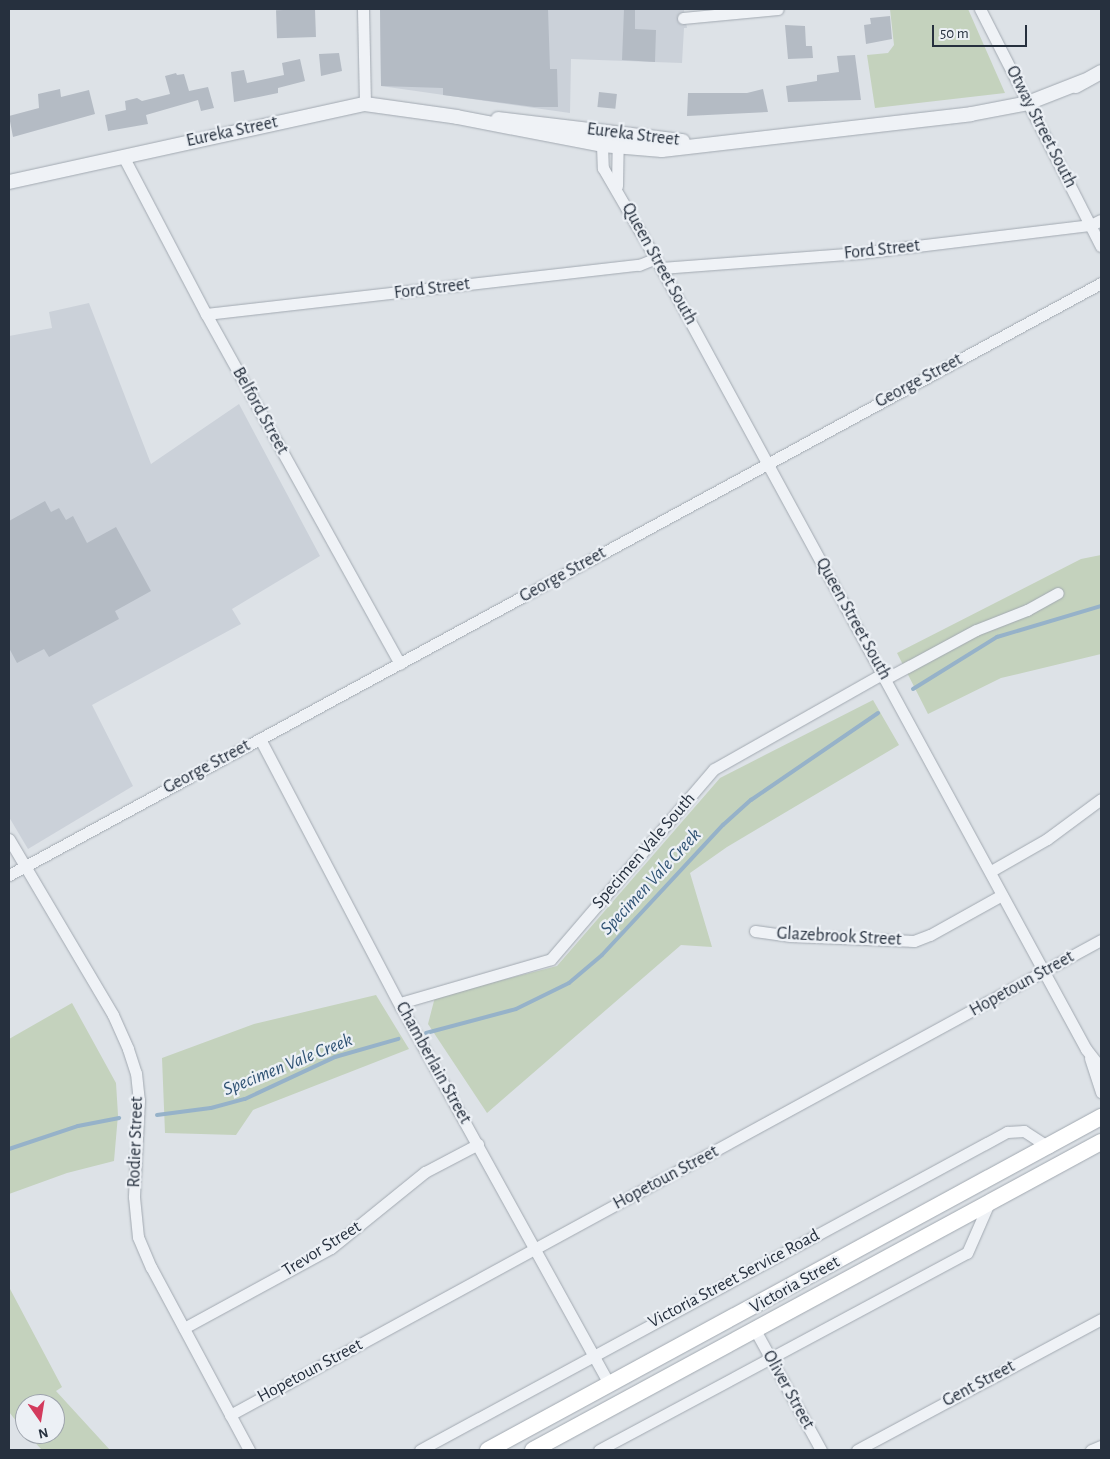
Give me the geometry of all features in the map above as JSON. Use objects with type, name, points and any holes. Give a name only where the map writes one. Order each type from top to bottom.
[{"type":"main road","name":"Victoria Street","points":[[488,1450],[1049,1147],[1101,1117]]},
{"type":"main road","name":"Victoria Street","points":[[533,1450],[1101,1142]]},
{"type":"street","points":[[363,9],[365,104]]},
{"type":"street","points":[[683,18],[778,9]]},
{"type":"street","name":"Otway Street South","points":[[980,9],[1030,108],[1096,223],[1101,246]]},
{"type":"street","name":"Eureka Street","points":[[618,147],[675,149],[1030,108],[1101,72]]},
{"type":"street","name":"Eureka Street","points":[[9,182],[365,104],[457,117],[523,121],[603,139],[719,143]]},
{"type":"street","points":[[603,139],[618,147]]},
{"type":"street","name":"Queen Street South","points":[[603,139],[603,168],[618,190],[659,263],[991,871],[1002,895],[1086,1049],[1101,1092]]},
{"type":"street","name":"Queen Street South","points":[[618,147],[615,172],[618,190]]},
{"type":"street","name":"Belford Street","points":[[123,156],[206,314],[400,664]]},
{"type":"street","name":"Ford Street","points":[[206,314],[659,263],[858,254],[1096,223]]},
{"type":"street","name":"George Street","points":[[9,875],[1101,283]]},
{"type":"street","name":"Specimen Vale South","points":[[400,1003],[551,959],[714,769],[884,677],[976,630],[1026,610],[1058,593]]},
{"type":"street","name":"Chamberlain Street","points":[[260,739],[400,1003],[610,1385]]},
{"type":"street","points":[[991,871],[1047,838],[1101,799]]},
{"type":"street","name":"Rodier Street","points":[[9,839],[113,1015],[130,1055],[139,1100],[134,1197],[136,1229],[148,1262],[249,1450]]},
{"type":"street","name":"Glazebrook Street","points":[[755,931],[791,936],[914,941],[930,935],[1002,895]]},
{"type":"street","name":"Hopetoun Street","points":[[230,1415],[1101,940]]},
{"type":"street","name":"Queen Street South","points":[[1086,1049],[1101,1068]]},
{"type":"street","name":"Victoria Street Service Road","points":[[420,1450],[1007,1132],[1024,1131],[1049,1147]]},
{"type":"street","name":"Trevor Street","points":[[184,1328],[331,1248],[425,1172],[478,1144]]},
{"type":"street","points":[[599,1450],[967,1253],[989,1203]]},
{"type":"street","name":"Gent Street","points":[[857,1450],[1101,1319]]},
{"type":"street","name":"Oliver Street","points":[[755,1330],[821,1450]]},
{"type":"street","points":[[1091,1450],[1101,1446]]},
{"type":"shaded area","points":[[380,9],[695,9],[684,10],[687,28],[684,28],[682,63],[571,59],[570,113],[381,86]]},
{"type":"shaded area","points":[[89,303],[151,464],[239,404],[320,556],[232,609],[241,624],[92,705],[133,786],[28,849],[9,817],[9,336],[52,328],[49,312]]},
{"type":"green space","points":[[890,9],[968,9],[1005,93],[875,108],[867,55],[888,53],[894,45]]},
{"type":"green space","points":[[1101,555],[1101,654],[1001,678],[928,714],[897,653],[1081,559]]},
{"type":"green space","points":[[873,700],[899,745],[727,847],[690,873],[712,947],[681,945],[487,1113],[428,1024],[435,997],[557,966],[720,778]]},
{"type":"green space","points":[[376,995],[409,1049],[253,1110],[236,1135],[165,1133],[162,1058],[254,1024]]},
{"type":"green space","points":[[72,1003],[116,1083],[118,1115],[114,1161],[67,1173],[9,1194],[9,1039]]},
{"type":"green space","points":[[9,1287],[62,1387],[56,1391],[59,1394],[15,1394],[15,1420],[9,1412]]},
{"type":"green space","points":[[65,1401],[110,1450],[42,1450],[36,1444],[65,1444]]},
{"type":"building","points":[[315,9],[316,37],[277,38],[276,10]]},
{"type":"building","points":[[380,9],[548,9],[550,69],[557,69],[558,107],[534,107],[443,95],[443,88],[381,86]]},
{"type":"building","points":[[624,9],[635,9],[635,29],[656,30],[655,62],[622,60]]},
{"type":"building","points":[[890,16],[892,39],[866,44],[864,25],[871,24],[870,18]]},
{"type":"building","points":[[785,25],[805,26],[806,46],[812,46],[813,58],[788,59]]},
{"type":"building","points":[[339,53],[342,71],[321,76],[319,54]]},
{"type":"building","points":[[855,55],[861,100],[788,102],[786,86],[817,81],[817,75],[839,72],[837,56]]},
{"type":"building","points":[[300,59],[305,81],[278,88],[278,93],[234,102],[231,72],[244,70],[247,83],[284,75],[282,63]]},
{"type":"building","points":[[176,73],[177,75],[184,74],[189,91],[208,87],[214,108],[201,111],[198,100],[146,115],[148,124],[108,131],[105,115],[126,110],[125,101],[137,98],[142,101],[170,94],[165,76]]},
{"type":"building","points":[[60,89],[61,97],[89,90],[95,114],[13,137],[9,116],[39,108],[38,94]]},
{"type":"building","points":[[763,89],[768,112],[687,116],[688,93],[747,93]]},
{"type":"building","points":[[599,92],[617,94],[615,109],[597,107]]},
{"type":"building","points":[[45,501],[51,512],[59,508],[66,520],[73,516],[87,543],[116,527],[151,591],[115,611],[119,619],[49,657],[44,649],[17,663],[9,648],[9,521]]},
{"type":"waterway","name":"Specimen Vale Creek","points":[[913,689],[997,637],[1101,606]]},
{"type":"waterway","name":"Specimen Vale Creek","points":[[426,1033],[516,1009],[569,983],[602,955],[723,825],[751,800],[878,713]]},
{"type":"waterway","name":"Specimen Vale Creek","points":[[157,1115],[211,1108],[245,1099],[335,1057],[398,1039]]},
{"type":"waterway","name":"Specimen Vale Creek","points":[[9,1149],[78,1126],[119,1118]]}]
